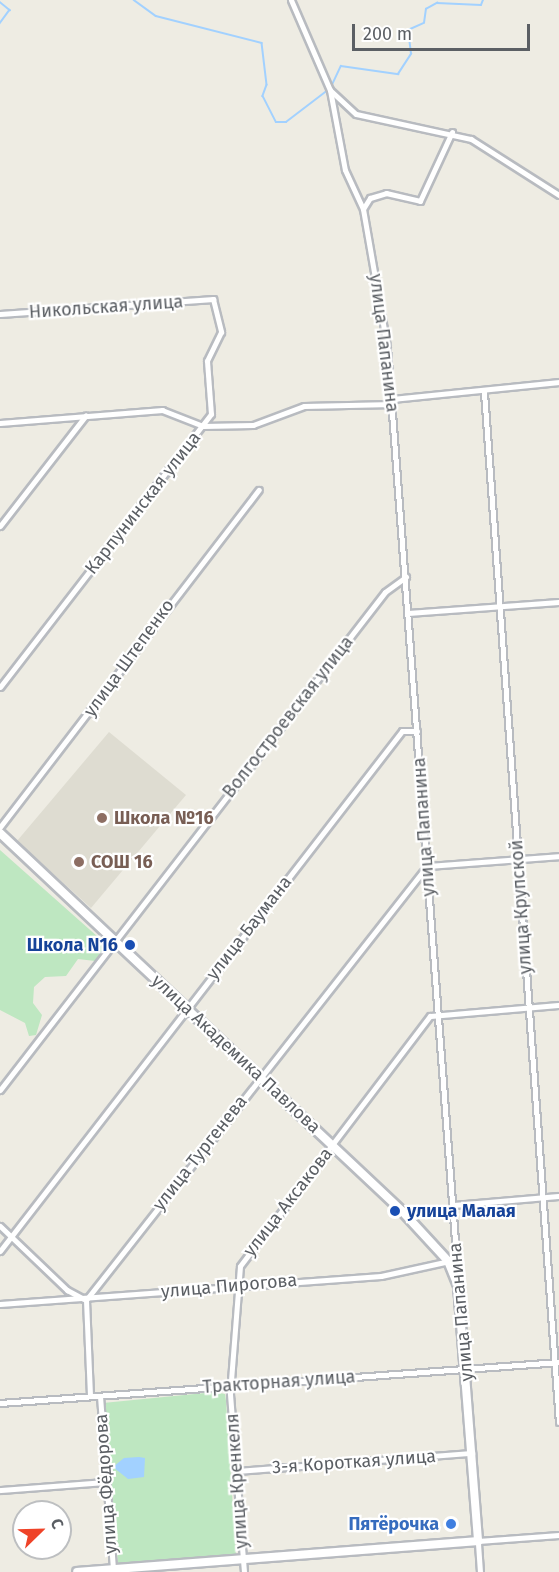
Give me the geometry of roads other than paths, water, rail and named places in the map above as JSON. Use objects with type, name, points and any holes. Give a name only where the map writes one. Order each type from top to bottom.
[{"type":"street","points":[[291,0],[330,90],[356,114],[452,132],[501,156],[559,195]]},
{"type":"street","name":"улица Папанина","points":[[330,90],[345,170],[363,209],[392,402],[480,1572]]},
{"type":"street","points":[[363,209],[370,198],[386,193],[420,201],[452,132]]},
{"type":"street","name":"Никольская улица","points":[[0,314],[213,299]]},
{"type":"street","name":"Карпунинская улица","points":[[0,687],[202,426],[214,405],[207,361],[220,340],[213,299]]},
{"type":"street","points":[[0,423],[162,410],[202,426],[253,425],[304,406],[392,402],[559,382]]},
{"type":"street","name":"улица Крупской","points":[[484,392],[545,1197],[559,1422]]},
{"type":"street","points":[[0,526],[86,415]]},
{"type":"street","name":"улица Штепенко","points":[[0,827],[258,490]]},
{"type":"street","name":"Волгостроевская улица","points":[[0,1090],[384,592],[406,578]]},
{"type":"street","points":[[408,612],[559,602]]},
{"type":"street","name":"улица Баумана","points":[[0,1251],[402,731],[417,730]]},
{"type":"street","name":"улица Академика Павлова","points":[[0,833],[332,1146],[409,1212],[448,1261],[458,1286]]},
{"type":"street","points":[[427,866],[559,856]]},
{"type":"street","name":"улица Тургенева","points":[[86,1300],[427,866]]},
{"type":"street","points":[[438,1015],[559,1005]]},
{"type":"street","name":"улица Аксакова","points":[[239,1284],[240,1266],[257,1241],[430,1016],[438,1015]]},
{"type":"street","points":[[453,1205],[559,1196]]},
{"type":"street","points":[[0,1226],[67,1290],[86,1300]]},
{"type":"street","name":"улица Пирогова","points":[[0,1304],[86,1300],[239,1284],[381,1276],[448,1261],[456,1257]]},
{"type":"street","name":"улица Кренкеля","points":[[239,1284],[232,1385],[244,1572]]},
{"type":"street","name":"улица Фёдорова","points":[[86,1300],[90,1396]]},
{"type":"street","name":"Тракторная улица","points":[[0,1403],[557,1362]]},
{"type":"street","name":"улица Фёдорова","points":[[100,1396],[113,1571]]},
{"type":"street","name":"3-я Короткая улица","points":[[236,1471],[472,1453]]},
{"type":"street","points":[[0,1490],[106,1482]]},
{"type":"street","points":[[77,1572],[559,1535]]},
{"type":"water","points":[[124,1458],[145,1458],[144,1477],[128,1479],[113,1467]]},
{"type":"waterway","points":[[134,0],[156,16],[262,43],[267,85],[263,96],[276,122],[286,122],[328,90]]},
{"type":"waterway","points":[[331,87],[341,66],[398,74],[411,54],[408,30],[424,23],[426,9],[437,3],[481,5],[483,0]]},
{"type":"waterway","points":[[0,2],[10,10],[0,24]]},
{"type":"place","name":"Школа №16","points":[[102,818]]},
{"type":"place","name":"СОШ 16","points":[[79,862]]},
{"type":"place","name":"Школа N16","points":[[130,945]]},
{"type":"place","name":"улица Малая","points":[[395,1211]]},
{"type":"place","name":"Пятёрочка","points":[[451,1524]]}]
